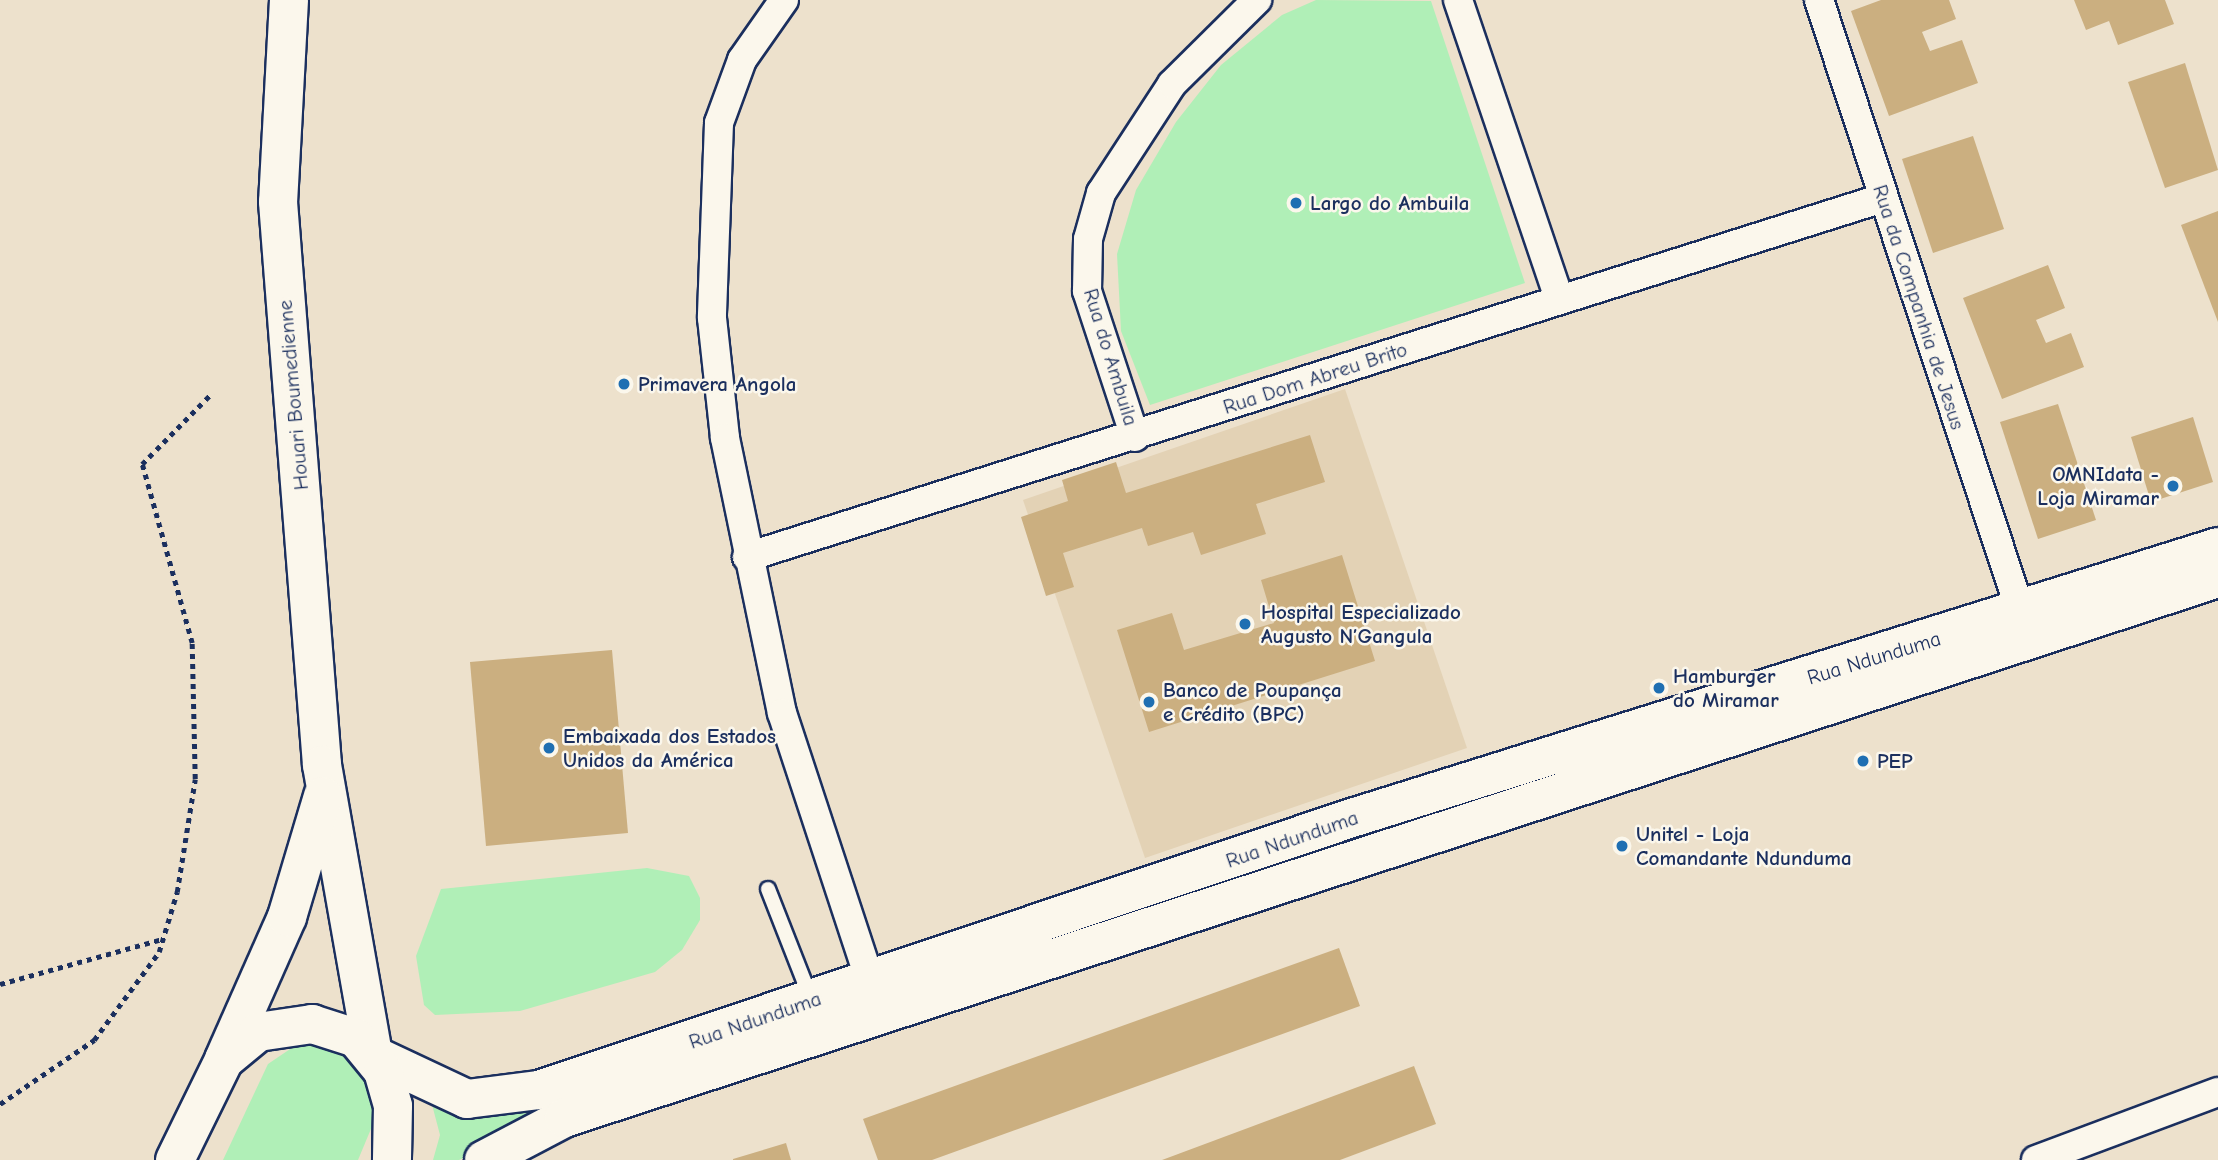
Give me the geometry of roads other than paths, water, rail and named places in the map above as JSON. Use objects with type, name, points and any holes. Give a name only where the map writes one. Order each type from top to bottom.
[{"type":"main road","name":"Houari Boumedienne","points":[[289,0],[278,202],[325,790],[373,1055],[393,1106],[391,1160]]},
{"type":"main road","name":"Rua Ndunduma","points":[[224,1059],[258,1032],[298,1024],[332,1026],[373,1055],[437,1088],[490,1100],[539,1090],[812,1001],[1355,817],[2021,613],[2218,547]]},
{"type":"main road","name":"Rua Ndunduma","points":[[484,1160],[564,1118],[1364,853],[2218,578]]},
{"type":"main road","points":[[175,1158],[224,1059],[287,916],[325,790]]},
{"type":"street","points":[[784,0],[742,60],[719,122],[712,318],[747,557],[782,713],[870,981]]},
{"type":"street","points":[[1458,0],[1559,299]]},
{"type":"street","name":"Rua da Companhia de Jesus","points":[[1819,0],[1882,198],[2021,613]]},
{"type":"street","name":"Rua do Ambuila","points":[[1135,437],[1087,291],[1094,216],[1101,193],[1172,85],[1254,1]]},
{"type":"street","name":"Rua Dom Abreu Brito","points":[[747,557],[1135,437],[1559,299],[1882,198]]},
{"type":"street","points":[[2036,1160],[2216,1099]]},
{"type":"lane","points":[[768,889],[812,1001]]},
{"type":"place","name":"Largo do Ambuila","points":[[1296,203]]},
{"type":"place","name":"Primavera Angola","points":[[624,384]]},
{"type":"place","name":"OMNIdata - Loja Miramar","points":[[2173,486]]},
{"type":"place","name":"Hospital Especializado Augusto N’Gangula","points":[[1245,624]]},
{"type":"place","name":"Hamburger do Miramar","points":[[1659,688]]},
{"type":"place","name":"Banco de Poupança e Crédito (BPC)","points":[[1149,702]]},
{"type":"place","name":"Embaixada dos Estados Unidos da América","points":[[549,748]]},
{"type":"place","name":"PEP","points":[[1863,761]]},
{"type":"place","name":"Unitel - Loja Comandante Ndunduma","points":[[1622,846]]}]
